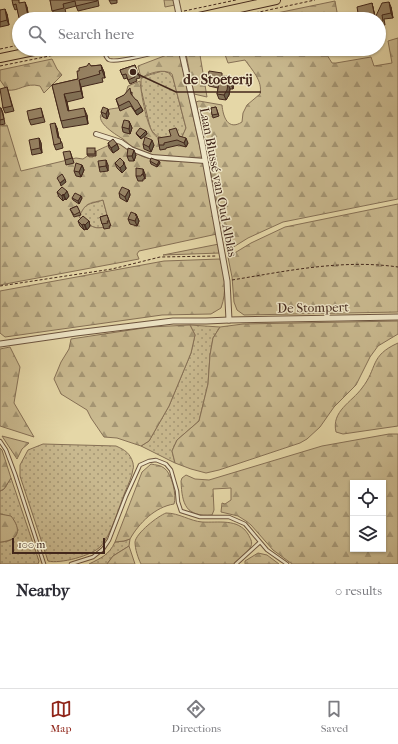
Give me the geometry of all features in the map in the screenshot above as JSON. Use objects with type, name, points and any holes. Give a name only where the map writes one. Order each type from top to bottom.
[{"type":"main road","points":[[222,12],[276,0]]},
{"type":"main road","points":[[0,58],[12,56]]},
{"type":"street","points":[[176,0],[179,12]]},
{"type":"street","name":"Laan Blussé van Oud Alblas","points":[[182,56],[205,161],[227,281],[229,320]]},
{"type":"street","points":[[96,134],[121,142],[131,149],[152,157],[205,161]]},
{"type":"street","name":"De Stompert","points":[[0,344],[76,332],[174,321],[398,317]]},
{"type":"lane","points":[[106,56],[110,60],[114,61],[144,56]]},
{"type":"lane","points":[[0,441],[6,450],[15,474],[44,564]]},
{"type":"lane","points":[[71,564],[93,557],[104,549],[140,465],[156,460],[166,464],[171,470],[181,511],[200,517],[229,517],[245,524],[259,543],[287,564]]},
{"type":"lane","points":[[236,564],[259,543]]},
{"type":"path","points":[[179,12],[236,0]]},
{"type":"path","points":[[257,12],[314,0]]},
{"type":"path","points":[[0,49],[12,46]]},
{"type":"path","points":[[0,66],[49,56]]},
{"type":"path","points":[[0,286],[112,269],[160,257],[222,256]]},
{"type":"path","points":[[227,281],[317,266],[382,265],[398,267]]},
{"type":"green space","points":[[164,0],[173,0],[175,5],[165,7]]},
{"type":"green space","points":[[335,1],[337,12],[282,12]]},
{"type":"green space","points":[[398,38],[398,199],[283,222],[248,238],[227,251],[196,102],[199,101],[222,105],[225,118],[230,124],[233,125],[242,122],[243,113],[247,105],[260,94],[261,89],[256,76],[245,60],[228,63],[226,56],[328,56],[332,63],[371,57],[374,66],[392,63],[388,41]]},
{"type":"green space","points":[[164,56],[180,56],[202,157],[171,158],[148,154],[132,146],[116,135],[101,120],[100,117],[104,111],[122,107],[128,86],[140,81],[147,120],[153,134],[163,139],[182,137],[186,128],[172,74],[161,71],[148,74],[141,78],[138,66]]},
{"type":"green space","points":[[186,56],[200,56],[207,97],[194,94]]},
{"type":"green space","points":[[52,59],[62,75],[44,93],[40,86],[35,85],[26,86],[15,90],[7,90],[0,80],[0,70]]},
{"type":"green space","points":[[163,71],[169,73],[173,78],[186,128],[182,137],[173,139],[159,137],[152,131],[141,89],[141,78]]},
{"type":"green space","points":[[7,125],[21,171],[76,158],[83,159],[89,155],[89,157],[93,157],[94,152],[115,143],[122,145],[141,156],[151,159],[203,162],[217,234],[139,251],[137,254],[139,259],[0,285],[0,126]],"holes":[[[103,200],[110,226],[98,228],[92,226],[79,217],[88,204]]]},
{"type":"green space","points":[[103,200],[110,226],[100,228],[92,227],[78,217],[85,206]]},
{"type":"green space","points":[[398,204],[398,312],[244,315],[237,310],[234,302],[232,277],[228,257],[251,243],[285,227]]},
{"type":"green space","points":[[219,244],[220,253],[163,255]]},
{"type":"green space","points":[[220,259],[225,290],[221,308],[211,314],[162,315],[5,337],[0,333],[0,291],[164,261]]},
{"type":"green space","points":[[398,321],[398,334],[378,346],[370,357],[356,385],[334,407],[320,427],[307,439],[300,443],[206,473],[175,463],[172,451],[177,440],[199,421],[208,384],[213,338],[220,327],[243,324]]},
{"type":"green space","points":[[190,325],[220,327],[213,338],[208,384],[199,421],[177,440],[172,451],[175,463],[141,446],[149,441],[169,406],[191,353],[195,335]]},
{"type":"green space","points":[[190,325],[195,335],[191,353],[169,406],[149,441],[141,446],[117,438],[104,437],[87,410],[61,394],[54,379],[61,362],[69,349],[71,339],[150,327]]},
{"type":"green space","points":[[398,343],[398,426],[343,434],[336,432],[335,425],[339,413],[343,407],[362,388],[382,353]]},
{"type":"green space","points":[[10,347],[20,367],[14,403],[34,437],[0,426],[0,349]]},
{"type":"green space","points":[[389,434],[398,434],[398,564],[292,564],[273,550],[246,521],[238,516],[221,512],[222,503],[225,504],[231,500],[231,488],[213,489],[214,510],[212,515],[196,514],[187,508],[183,497],[182,478],[186,475],[195,479],[209,480],[322,446]]},
{"type":"green space","points":[[2,436],[29,443],[22,449],[17,459]]},
{"type":"green space","points":[[43,444],[116,446],[127,452],[132,460],[132,475],[108,535],[101,546],[91,553],[68,560],[53,562],[48,561],[20,476],[20,465],[28,450]]},
{"type":"green space","points":[[0,448],[11,478],[4,489],[0,491]]},
{"type":"green space","points":[[151,464],[163,467],[167,471],[174,490],[174,504],[160,508],[154,512],[138,527],[130,539],[115,542],[142,472]]},
{"type":"green space","points":[[11,478],[39,561],[38,564],[0,564],[0,542],[11,540],[14,538],[17,531],[11,517],[0,514],[0,491],[4,489]]},
{"type":"green space","points":[[166,513],[175,514],[202,522],[233,523],[244,529],[252,544],[250,549],[234,564],[141,564],[136,548],[136,538],[148,525]]},
{"type":"green space","points":[[0,514],[11,516],[17,526],[17,534],[15,537],[1,542],[0,542]]},
{"type":"green space","points":[[130,539],[129,546],[113,556],[107,564],[89,564],[107,553],[115,542]]},
{"type":"green space","points":[[129,546],[135,564],[107,564],[113,556]]},
{"type":"green space","points":[[258,553],[267,555],[279,564],[245,564],[245,561]]},
{"type":"building","points":[[12,0],[19,0],[19,3],[25,2],[27,12],[18,12],[16,4],[13,5]]},
{"type":"building","points":[[50,0],[97,1],[76,6],[75,1],[63,4],[64,8],[52,11]]},
{"type":"building","points":[[389,2],[391,13],[386,14],[386,12],[378,12],[382,3]]},
{"type":"building","points":[[372,3],[374,12],[358,12],[357,7]]},
{"type":"building","points":[[5,9],[7,20],[0,22],[0,10]]},
{"type":"building","points":[[89,63],[91,66],[101,65],[102,70],[99,71],[100,74],[79,80],[81,91],[64,94],[68,111],[84,108],[86,116],[61,121],[52,85],[78,79],[77,71],[79,71],[79,68],[87,66]]},
{"type":"building","points":[[135,65],[138,74],[134,75],[135,77],[128,80],[126,74],[122,75],[120,70]]},
{"type":"building","points":[[209,71],[222,73],[222,76],[232,77],[231,84],[228,84],[224,95],[217,94],[219,83],[207,81]]},
{"type":"building","points":[[7,87],[12,106],[3,108],[0,89]]},
{"type":"building","points":[[130,88],[131,94],[141,107],[135,111],[129,101],[119,106],[116,99],[124,95]]},
{"type":"building","points":[[103,107],[108,109],[106,114],[101,112]]},
{"type":"building","points":[[216,107],[218,114],[212,115],[211,108]]},
{"type":"building","points":[[0,108],[4,119],[0,120]]},
{"type":"building","points":[[41,108],[43,117],[29,120],[27,111]]},
{"type":"building","points":[[124,120],[129,121],[129,129],[122,127]]},
{"type":"building","points":[[55,123],[58,138],[60,138],[61,143],[54,145],[50,124]]},
{"type":"building","points":[[140,128],[146,131],[140,137],[136,133]]},
{"type":"building","points":[[176,128],[179,136],[186,138],[184,143],[177,140],[164,143],[164,145],[159,145],[158,138],[171,136],[169,130]]},
{"type":"building","points":[[145,137],[152,140],[149,147],[143,144]]},
{"type":"building","points":[[39,138],[40,148],[31,150],[29,140]]},
{"type":"building","points":[[113,139],[117,144],[111,148],[108,143]]},
{"type":"building","points":[[87,148],[95,148],[95,154],[87,154]]},
{"type":"building","points":[[128,148],[134,150],[132,156],[127,156]]},
{"type":"building","points":[[70,151],[72,158],[65,160],[63,152]]},
{"type":"building","points":[[120,158],[124,164],[120,168],[115,163]]},
{"type":"building","points":[[151,158],[159,161],[157,165],[150,161]]},
{"type":"building","points":[[106,160],[106,166],[99,167],[98,161]]},
{"type":"building","points":[[76,163],[82,165],[79,172],[74,171]]},
{"type":"building","points":[[136,168],[143,169],[143,174],[141,176],[136,176]]},
{"type":"building","points":[[62,174],[65,179],[60,183],[57,178]]},
{"type":"building","points":[[62,187],[67,191],[62,196],[57,192]]},
{"type":"building","points":[[122,187],[129,190],[125,197],[119,193]]},
{"type":"building","points":[[75,193],[81,196],[78,201],[72,198]]},
{"type":"building","points":[[77,206],[80,212],[74,215],[70,209]]},
{"type":"building","points":[[131,212],[137,216],[135,221],[128,219]]},
{"type":"building","points":[[107,215],[109,221],[107,221],[108,223],[102,224],[100,217]]},
{"type":"building","points":[[83,216],[89,221],[85,225],[82,225],[78,221]]},
{"type":"place","name":"de Stoeterij","points":[[133,72]]}]
